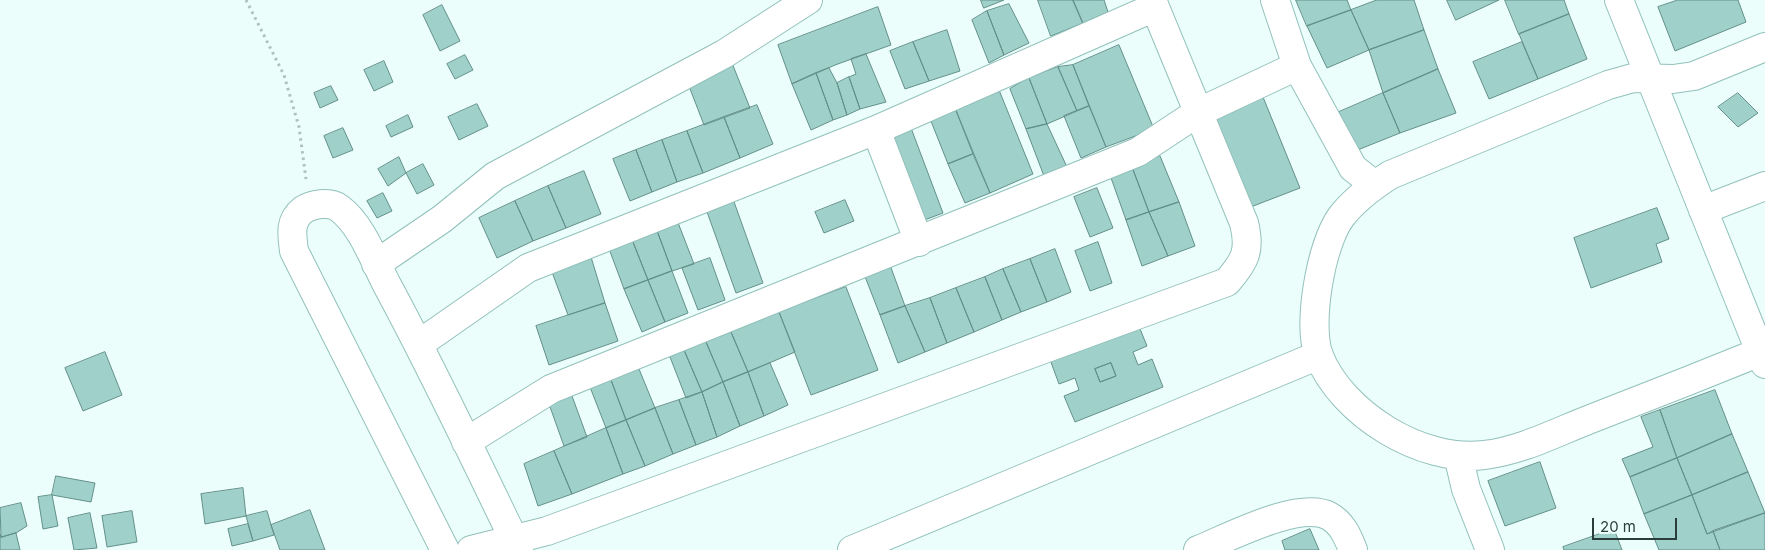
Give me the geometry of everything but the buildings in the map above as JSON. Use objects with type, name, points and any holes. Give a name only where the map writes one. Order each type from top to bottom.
[{"type":"street","points":[[376,264],[442,219],[495,176],[724,54],[808,0]]},
{"type":"street","points":[[1275,0],[1297,66],[1353,168],[1375,185]]},
{"type":"street","points":[[1619,0],[1651,79],[1703,210],[1761,345],[1526,445],[1484,455],[1458,455],[1425,448],[1397,437],[1367,418],[1338,387],[1319,355],[1314,324],[1316,284],[1326,252],[1340,218],[1375,185],[1390,175],[1608,85],[1633,78],[1651,79],[1673,79],[1694,76],[1765,47]]},
{"type":"street","points":[[419,344],[528,268],[876,130],[1153,4],[1197,114],[1244,223],[1248,238],[1247,252],[1243,262],[1227,282],[547,531],[516,545],[471,550]]},
{"type":"street","points":[[466,442],[551,389],[1138,152],[1197,114],[1297,66]]},
{"type":"street","points":[[876,130],[918,242]]},
{"type":"street","points":[[1703,210],[1765,186]]},
{"type":"street","points":[[445,550],[294,251],[291,229],[296,216],[308,207],[322,204],[338,207],[354,223],[419,344],[516,545]]},
{"type":"street","points":[[852,550],[1319,355]]},
{"type":"street","points":[[1458,455],[1466,489],[1490,550]]},
{"type":"street","points":[[1198,550],[1274,520],[1295,513],[1312,512],[1328,515],[1338,523],[1353,550]]},
{"type":"path","points":[[246,0],[284,75],[299,127],[308,207]]}]
